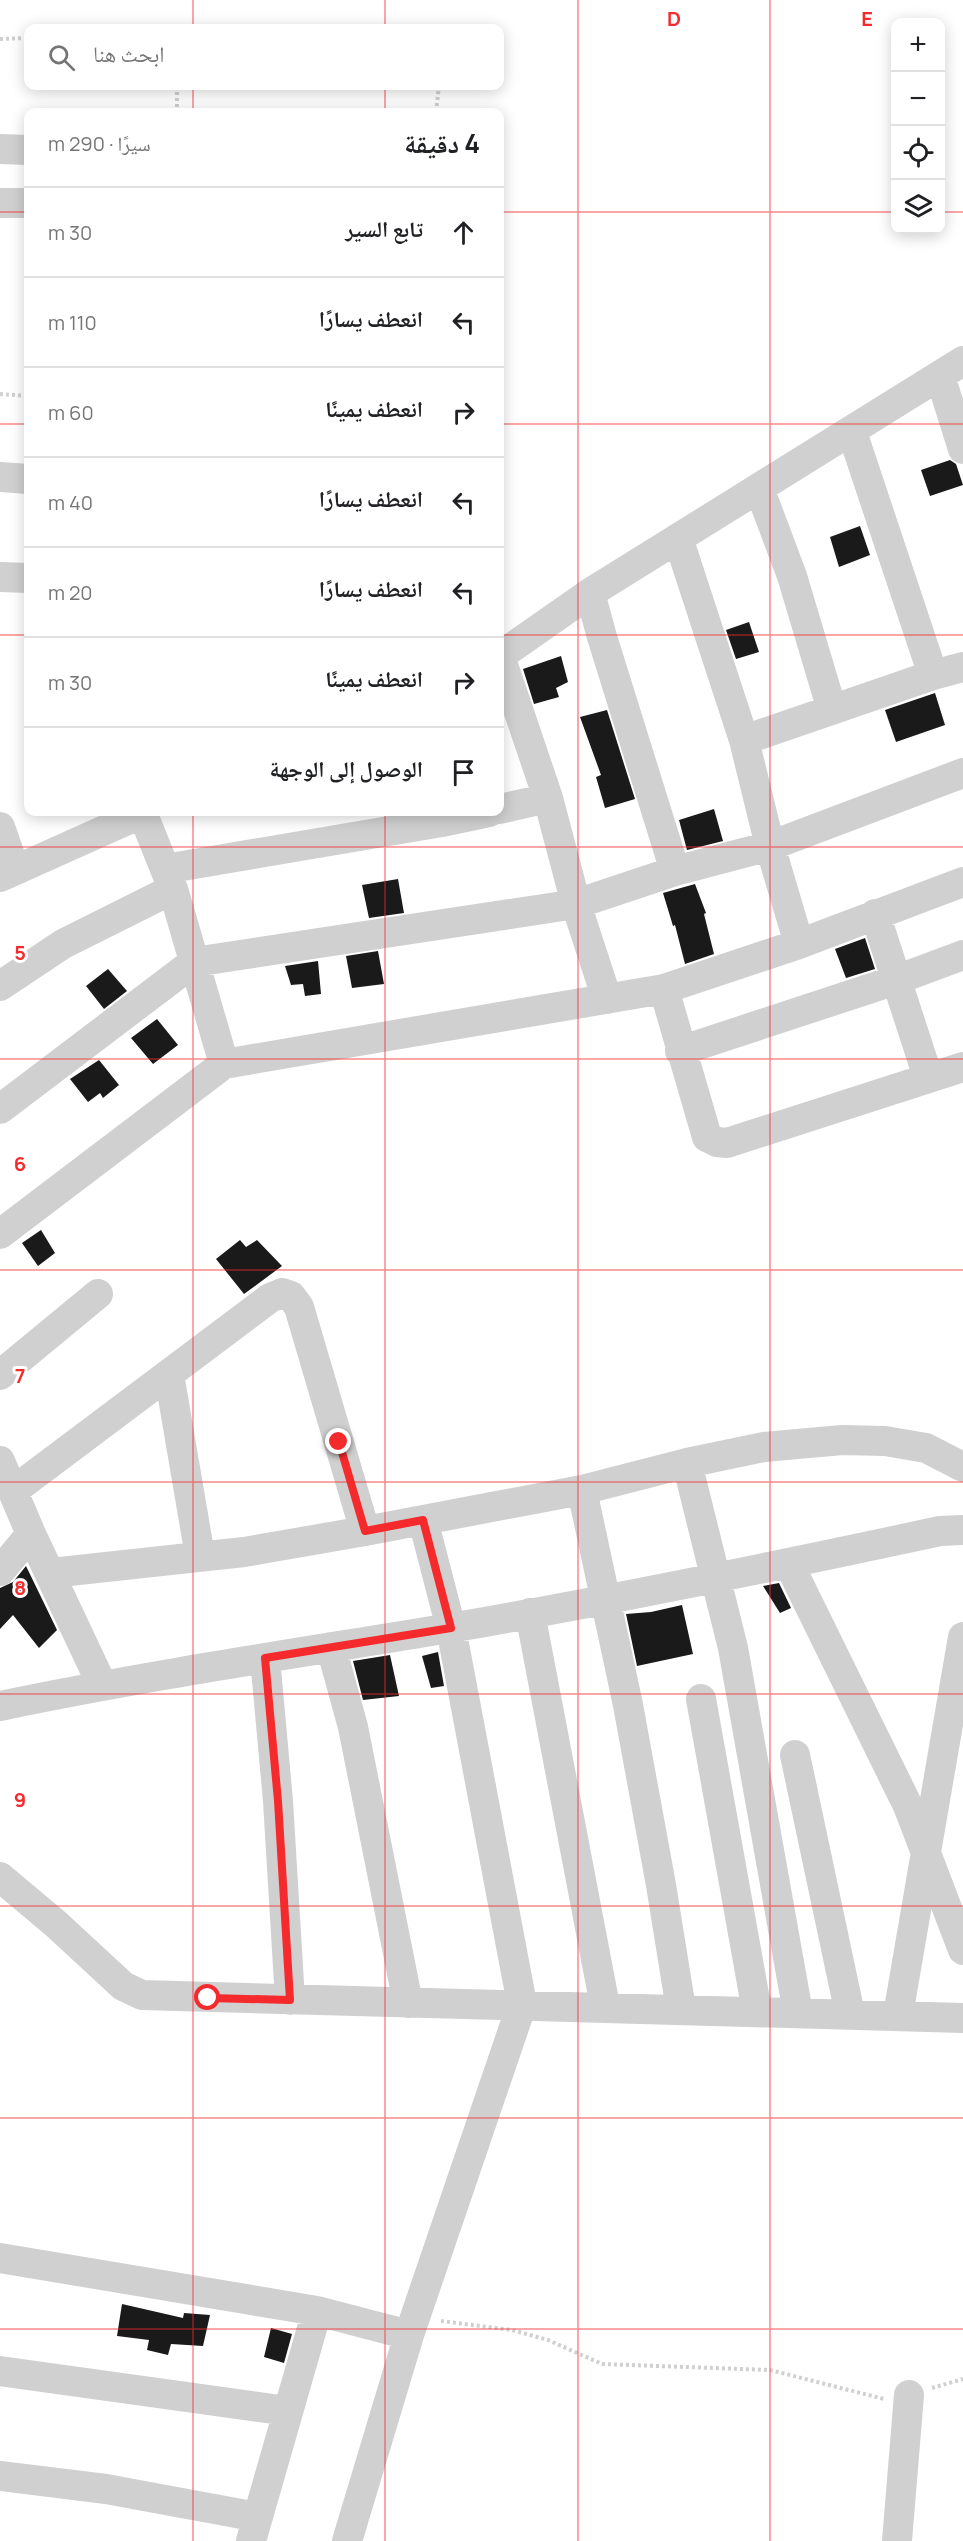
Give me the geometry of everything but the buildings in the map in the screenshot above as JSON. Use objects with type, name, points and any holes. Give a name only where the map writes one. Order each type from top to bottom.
[{"type":"street","points":[[0,149],[24,150]]},
{"type":"street","points":[[0,203],[24,203]]},
{"type":"street","points":[[504,653],[590,593],[951,369],[963,449]]},
{"type":"street","points":[[852,432],[933,675]]},
{"type":"street","points":[[0,477],[24,479]]},
{"type":"street","points":[[759,488],[792,576],[832,710]]},
{"type":"street","points":[[678,538],[744,740],[770,846],[798,944]]},
{"type":"street","points":[[0,577],[24,578]]},
{"type":"street","points":[[590,593],[675,871]]},
{"type":"street","points":[[744,740],[933,675],[963,667]]},
{"type":"street","points":[[504,668],[548,798],[576,904],[607,999]]},
{"type":"street","points":[[0,1109],[194,962],[576,904],[675,871],[770,846],[963,772]]},
{"type":"street","points":[[504,808],[548,798]]},
{"type":"street","points":[[0,827],[8,874],[134,816]]},
{"type":"street","points":[[145,816],[169,879],[224,1064]]},
{"type":"street","points":[[0,986],[169,879],[440,817]]},
{"type":"street","points":[[0,1234],[224,1064],[664,988],[798,944],[963,882]]},
{"type":"street","points":[[875,914],[928,1077]]},
{"type":"street","points":[[680,1051],[896,980],[963,955]]},
{"type":"street","points":[[664,988],[680,1051],[707,1137],[717,1142],[727,1143],[963,1067]]},
{"type":"street","points":[[13,1491],[270,1298],[282,1293],[291,1296],[299,1307],[365,1531]]},
{"type":"street","points":[[0,1375],[98,1294]]},
{"type":"street","points":[[169,1374],[200,1556]]},
{"type":"street","points":[[51,1573],[244,1552],[365,1531],[582,1490],[687,1463],[764,1447],[842,1440],[885,1441],[926,1448],[963,1467]]},
{"type":"street","points":[[0,1461],[31,1534],[102,1685]]},
{"type":"street","points":[[687,1463],[733,1648],[798,2013]]},
{"type":"street","points":[[582,1490],[628,1705],[681,2009]]},
{"type":"street","points":[[347,2541],[412,2325],[522,2004],[451,1628],[423,1520]]},
{"type":"street","points":[[0,1706],[102,1685],[451,1628],[715,1580],[940,1531],[963,1530]]},
{"type":"street","points":[[0,1571],[31,1534]]},
{"type":"street","points":[[789,1564],[908,1806],[963,1950]]},
{"type":"street","points":[[530,1613],[604,2006]]},
{"type":"street","points":[[898,2015],[926,1854],[957,1718],[963,1637]]},
{"type":"street","points":[[331,1647],[353,1727],[408,2003]]},
{"type":"street","points":[[265,1658],[278,1801],[290,2000]]},
{"type":"street","points":[[701,1699],[757,2011]]},
{"type":"street","points":[[795,1755],[850,2014]]},
{"type":"street","points":[[0,1877],[56,1924],[123,1986],[142,1995],[604,2006],[963,2018]]},
{"type":"street","points":[[0,2258],[412,2325]]},
{"type":"street","points":[[0,2476],[106,2489],[255,2529],[317,2311]]},
{"type":"street","points":[[0,2371],[288,2411]]},
{"type":"street","points":[[897,2541],[909,2395]]},
{"type":"path","points":[[0,39],[24,38]]},
{"type":"path","points":[[177,90],[177,108]]},
{"type":"path","points":[[436,108],[439,90]]},
{"type":"path","points":[[0,394],[24,396]]},
{"type":"path","points":[[412,2325],[455,2323],[512,2330],[548,2340],[602,2364],[770,2370],[882,2399],[909,2395],[963,2379]]},
{"type":"route","points":[[208,1998],[290,2000],[278,1801],[265,1658],[451,1628],[423,1520],[365,1531],[339,1442]]}]
